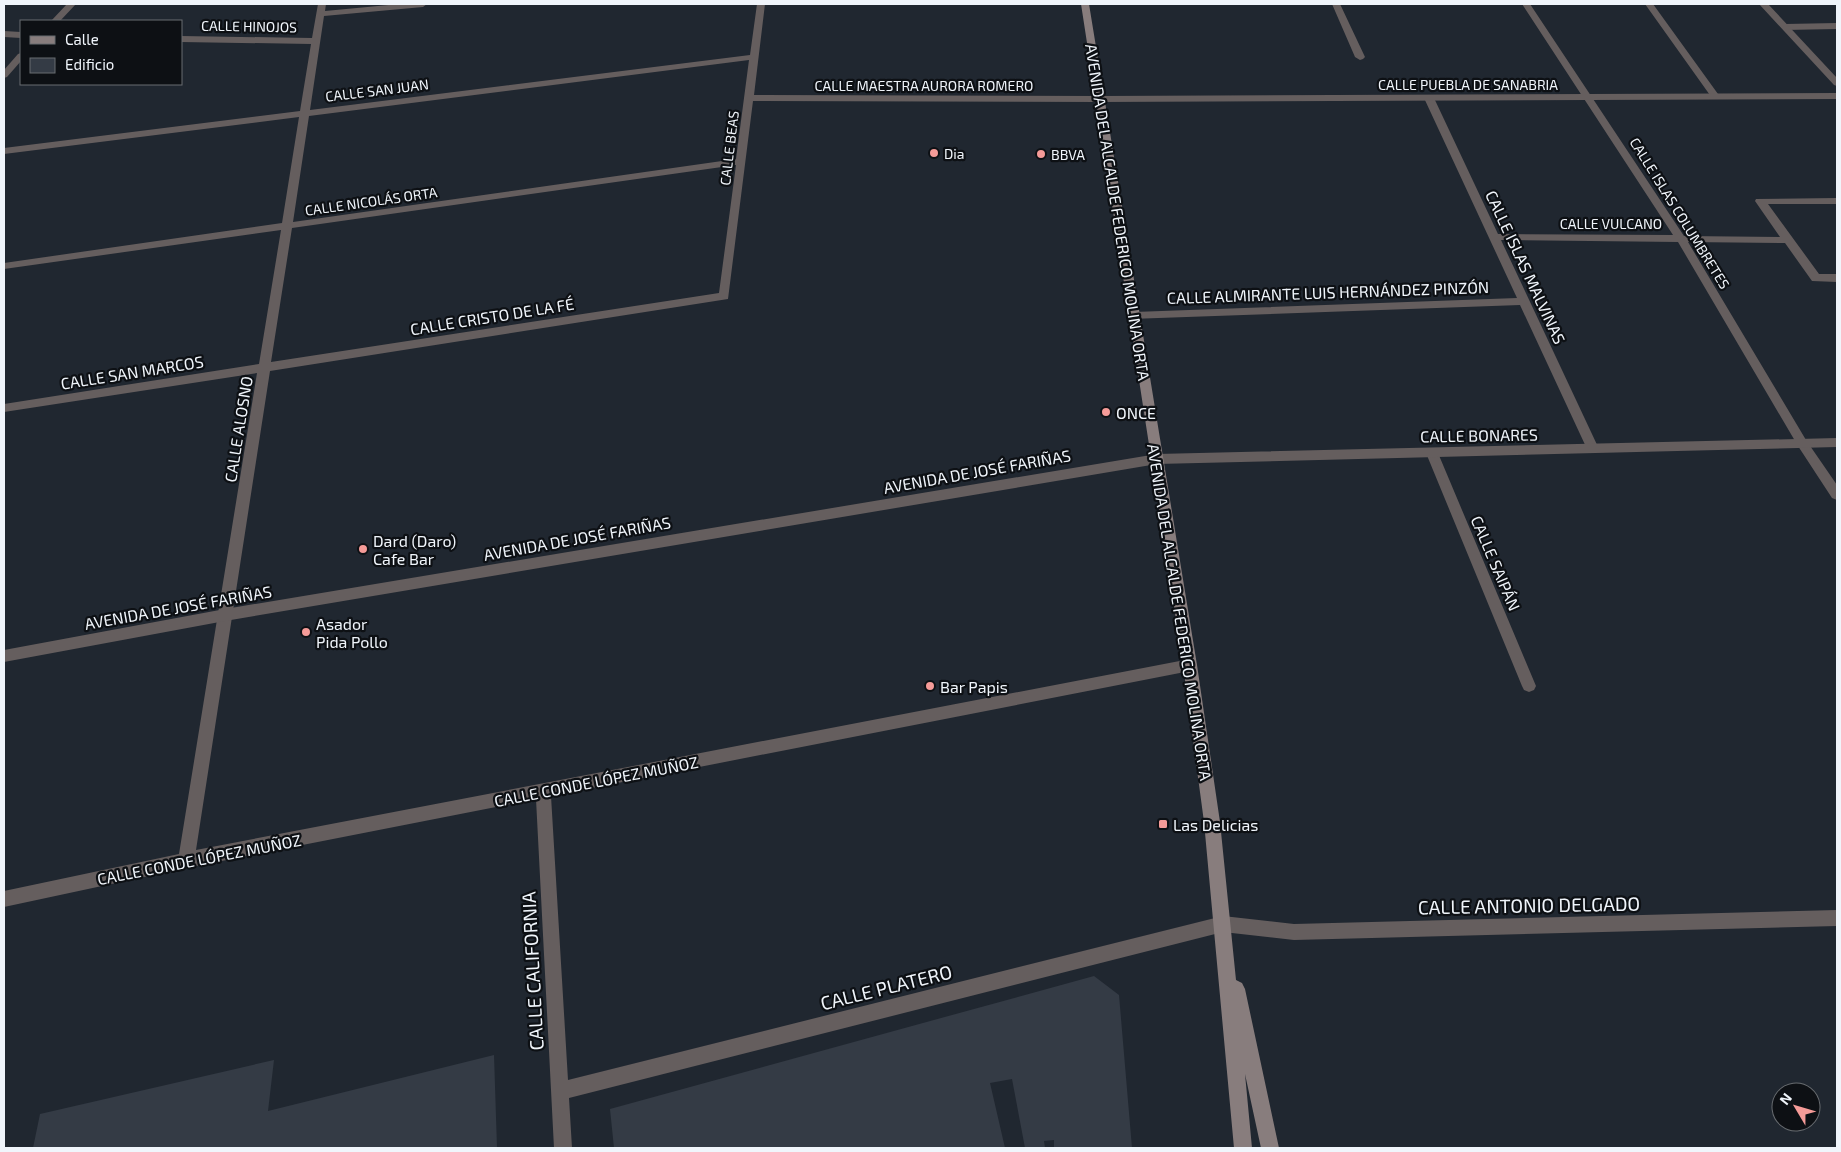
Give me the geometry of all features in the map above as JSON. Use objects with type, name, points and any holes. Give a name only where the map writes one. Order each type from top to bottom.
[{"type":"main road","name":"AVENIDA DEL ALCALDE FEDERICO MOLINA ORTA","points":[[1085,4],[1190,665],[1212,822],[1243,1148]]},
{"type":"main road","name":"AVENIDA DEL ALCALDE FEDERICO MOLINA ORTA","points":[[1223,924],[1270,1148]]},
{"type":"street","points":[[56,20],[72,4]]},
{"type":"street","points":[[321,9],[423,4]]},
{"type":"street","name":"CALLE BEAS","points":[[724,296],[761,4]]},
{"type":"street","points":[[1336,4],[1360,57]]},
{"type":"street","name":"CALLE ISLAS COLUMBRETES","points":[[1526,4],[1681,239],[1802,443],[1837,495]]},
{"type":"street","points":[[1649,4],[1715,96]]},
{"type":"street","points":[[1764,4],[1837,83]]},
{"type":"street","name":"CALLE ALOSNO","points":[[186,860],[321,9]]},
{"type":"street","points":[[1785,27],[1837,26]]},
{"type":"street","points":[[4,34],[20,35]]},
{"type":"street","name":"CALLE HINOJOS","points":[[182,39],[316,41]]},
{"type":"street","name":"CALLE SAN JUAN","points":[[4,151],[754,56]]},
{"type":"street","points":[[4,75],[20,57]]},
{"type":"street","name":"CALLE PUEBLA DE SANABRIA","points":[[1100,99],[1837,96]]},
{"type":"street","name":"CALLE MAESTRA AURORA ROMERO","points":[[749,98],[1100,99]]},
{"type":"street","name":"CALLE ISLAS MALVINAS","points":[[1429,98],[1593,449]]},
{"type":"street","name":"CALLE NICOLÁS ORTA","points":[[4,266],[741,161]]},
{"type":"street","points":[[1837,201],[1760,201],[1816,278],[1837,278]]},
{"type":"street","name":"CALLE VULCANO","points":[[1494,237],[1789,240]]},
{"type":"street","name":"CALLE CRISTO DE LA FÉ","points":[[264,368],[724,296]]},
{"type":"street","name":"CALLE ALMIRANTE LUIS HERNÁNDEZ PINZÓN","points":[[1134,316],[1524,301]]},
{"type":"street","name":"CALLE SAN MARCOS","points":[[4,408],[264,368]]},
{"type":"street","name":"CALLE BONARES","points":[[1157,459],[1837,442]]},
{"type":"street","name":"CALLE SAIPÁN","points":[[1432,453],[1529,686]]},
{"type":"street","name":"AVENIDA DE JOSÉ FARIÑAS","points":[[4,656],[225,615],[1157,459]]},
{"type":"street","name":"CALLE CONDE LÓPEZ MUÑOZ","points":[[4,899],[186,860],[1190,665]]},
{"type":"street","name":"CALLE CALIFORNIA","points":[[543,791],[563,1148]]},
{"type":"street","name":"CALLE ANTONIO DELGADO","points":[[1223,924],[1294,932],[1837,918]]},
{"type":"street","name":"CALLE PLATERO","points":[[560,1091],[1223,924]]},
{"type":"building","points":[[1094,976],[1119,995],[1132,1148],[1054,1148],[1054,1140],[1044,1141],[1045,1148],[1025,1148],[1012,1079],[990,1083],[1005,1148],[614,1148],[610,1109]]},
{"type":"building","points":[[494,1055],[497,1148],[33,1148],[40,1114],[274,1060],[268,1111]]},
{"type":"place","name":"Dia","points":[[934,153]]},
{"type":"place","name":"BBVA","points":[[1041,154]]},
{"type":"place","name":"ONCE","points":[[1106,412]]},
{"type":"place","name":"Dard (Daro) Cafe Bar","points":[[363,549]]},
{"type":"place","name":"Asador Pida Pollo","points":[[306,632]]},
{"type":"place","name":"Bar Papis","points":[[930,686]]},
{"type":"place","name":"Las Delicias","points":[[1163,824]]}]
